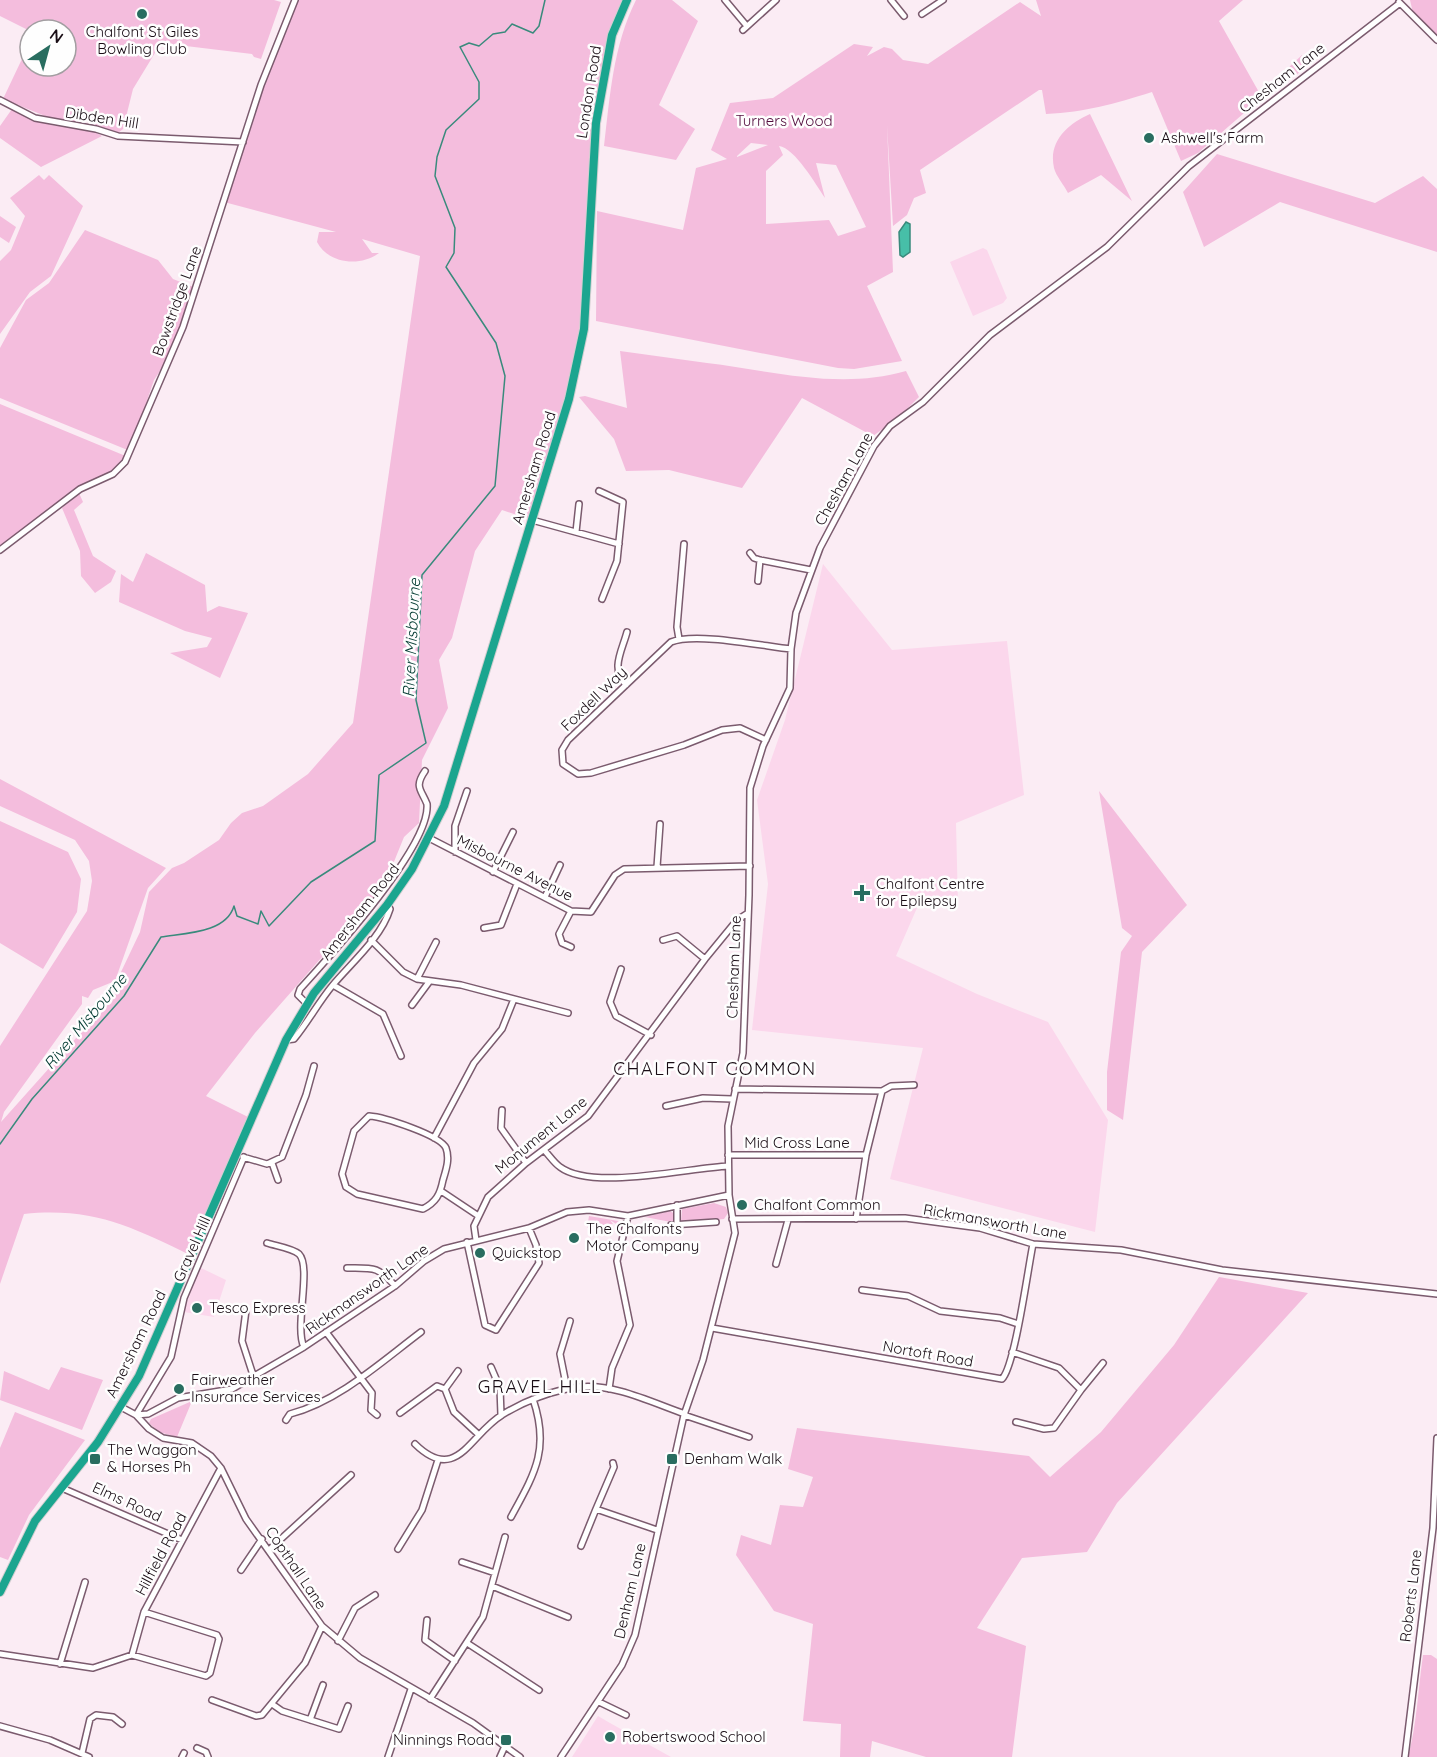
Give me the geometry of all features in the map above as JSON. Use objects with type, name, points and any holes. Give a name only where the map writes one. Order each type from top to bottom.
[{"type":"highway","name":"London Road","points":[[591,192],[596,123],[612,35],[627,0]]},
{"type":"highway","name":"Amersham Road","points":[[0,1592],[35,1521],[121,1407],[139,1376],[240,1156],[286,1040],[334,966],[387,905],[412,869],[444,806],[569,399],[584,329],[591,192]]},
{"type":"street","name":"Bowstridge Lane","points":[[0,550],[80,489],[114,474],[125,462],[183,327],[261,85],[295,0]]},
{"type":"street","points":[[725,0],[744,28],[776,0]]},
{"type":"street","points":[[891,0],[903,12]]},
{"type":"street","points":[[922,14],[941,0]]},
{"type":"street","points":[[1399,2],[1437,40]]},
{"type":"street","name":"Chesham Lane","points":[[729,1195],[728,1155],[732,1100],[743,1053],[750,866],[750,788],[766,740],[790,688],[791,649],[796,613],[811,570],[874,446],[890,426],[923,402],[990,335],[1107,247],[1189,166],[1399,2]]},
{"type":"street","name":"Dibden Hill","points":[[0,100],[35,118],[96,129],[118,136],[243,142]]},
{"type":"street","points":[[599,490],[623,502],[616,561],[602,599]]},
{"type":"street","points":[[576,532],[579,504]]},
{"type":"street","points":[[532,520],[619,544]]},
{"type":"street","points":[[684,544],[677,627],[679,639],[791,649]]},
{"type":"street","points":[[750,553],[760,560],[811,570]]},
{"type":"street","points":[[758,580],[760,560]]},
{"type":"street","points":[[626,685],[619,678],[617,667],[627,632]]},
{"type":"street","name":"Foxdell Way","points":[[679,639],[671,642],[568,740],[562,750],[563,764],[578,774],[633,761],[722,730],[740,728],[766,740]]},
{"type":"street","points":[[308,1004],[300,998],[298,992],[375,903],[424,823],[427,804],[419,791],[418,782],[424,771]]},
{"type":"street","points":[[455,852],[455,826],[467,792]]},
{"type":"street","points":[[657,867],[660,824]]},
{"type":"street","points":[[493,872],[513,832]]},
{"type":"street","name":"Misbourne Avenue","points":[[429,838],[571,911],[591,912],[615,875],[624,869],[750,866]]},
{"type":"street","points":[[545,897],[560,865]]},
{"type":"street","points":[[484,928],[501,925],[517,885]]},
{"type":"street","points":[[286,1040],[294,1039],[333,985],[371,940],[388,914],[390,909],[387,905]]},
{"type":"street","points":[[571,911],[559,934],[562,943],[571,947]]},
{"type":"street","name":"Monument Lane","points":[[477,1215],[499,1185],[588,1116],[651,1035],[705,959],[737,920],[747,913]]},
{"type":"street","points":[[663,940],[677,936],[705,959]]},
{"type":"street","points":[[371,940],[403,972],[417,980],[461,985],[568,1013]]},
{"type":"street","points":[[417,980],[436,942]]},
{"type":"street","points":[[621,969],[610,1002],[616,1016],[651,1035]]},
{"type":"street","points":[[412,1005],[429,982]]},
{"type":"street","points":[[333,985],[383,1014],[400,1056]]},
{"type":"street","points":[[435,1138],[474,1063],[502,1029],[514,999]]},
{"type":"street","points":[[240,1156],[272,1163],[282,1157],[314,1066]]},
{"type":"street","points":[[735,1089],[882,1090],[891,1086],[914,1085]]},
{"type":"street","points":[[856,1219],[866,1155],[882,1090]]},
{"type":"street","points":[[666,1106],[703,1098],[732,1100]]},
{"type":"street","points":[[502,1110],[501,1128],[526,1163]]},
{"type":"street","points":[[369,1116],[435,1138],[445,1146],[448,1159],[441,1191],[435,1203],[423,1209],[357,1194],[346,1187],[342,1174],[354,1131],[369,1116]]},
{"type":"street","points":[[544,1150],[560,1167],[582,1176],[653,1176],[694,1167],[728,1166]]},
{"type":"street","name":"Mid Cross Lane","points":[[728,1155],[866,1155]]},
{"type":"street","name":"Gravel Hill","points":[[136,1415],[171,1357],[184,1298],[240,1156]]},
{"type":"street","points":[[272,1163],[279,1180]]},
{"type":"street","points":[[441,1191],[477,1215],[474,1226],[476,1240]]},
{"type":"street","points":[[729,1195],[732,1219]]},
{"type":"street","name":"Rickmansworth Lane","points":[[136,1415],[148,1414],[178,1398],[217,1386],[232,1389],[254,1378],[395,1287],[424,1261],[444,1250],[467,1242],[529,1228],[567,1212],[589,1210],[628,1216],[729,1195]]},
{"type":"street","points":[[677,1205],[674,1225],[716,1222]]},
{"type":"street","points":[[609,1389],[612,1368],[630,1325],[617,1261],[628,1216]]},
{"type":"street","name":"Rickmansworth Lane","points":[[732,1219],[905,1218],[980,1228],[1033,1244],[1121,1250],[1222,1270],[1437,1294]]},
{"type":"street","name":"Denham Lane","points":[[561,1757],[622,1665],[635,1635],[684,1414],[712,1328],[735,1233],[732,1219]]},
{"type":"street","points":[[776,1264],[788,1220]]},
{"type":"street","points":[[467,1242],[485,1325],[496,1330],[539,1263],[536,1245],[529,1228]]},
{"type":"street","points":[[267,1244],[295,1252],[302,1260],[303,1313],[299,1337],[304,1347]]},
{"type":"street","name":"Nortoft Road","points":[[712,1328],[1002,1379],[1007,1374],[1033,1244]]},
{"type":"street","points":[[347,1268],[374,1268],[382,1272],[395,1287]]},
{"type":"street","points":[[862,1290],[908,1296],[940,1311],[1000,1318],[1018,1324]]},
{"type":"street","points":[[246,1310],[242,1341],[254,1378]]},
{"type":"street","points":[[567,1389],[560,1354],[570,1321]]},
{"type":"street","points":[[326,1332],[372,1394],[371,1410],[377,1415]]},
{"type":"street","points":[[286,1420],[290,1414],[311,1408],[360,1378],[421,1332]]},
{"type":"street","points":[[1012,1352],[1059,1368],[1081,1390]]},
{"type":"street","points":[[1016,1422],[1044,1429],[1054,1428],[1103,1363]]},
{"type":"street","points":[[491,1367],[500,1388],[501,1415]]},
{"type":"street","points":[[445,1389],[458,1371]]},
{"type":"street","points":[[400,1413],[437,1386],[445,1389],[454,1412],[479,1435]]},
{"type":"street","points":[[415,1444],[425,1454],[438,1460],[457,1457],[501,1415],[533,1399],[567,1389],[596,1387],[609,1389],[748,1437]]},
{"type":"street","points":[[511,1517],[536,1472],[540,1453],[541,1422],[533,1399]]},
{"type":"street","points":[[121,1407],[136,1415]]},
{"type":"street","name":"Copthall Lane","points":[[136,1415],[149,1429],[163,1438],[192,1443],[211,1456],[221,1468],[246,1519],[270,1549],[307,1609],[338,1641],[360,1658],[411,1689],[473,1723],[520,1757]]},
{"type":"street","name":"Roberts Lane","points":[[1405,1757],[1433,1528],[1437,1438]]},
{"type":"street","points":[[398,1549],[422,1510],[438,1460]]},
{"type":"street","points":[[581,1546],[614,1467],[613,1463]]},
{"type":"street","name":"Hillfield Road","points":[[132,1655],[144,1612],[221,1468]]},
{"type":"street","points":[[270,1549],[351,1475]]},
{"type":"street","name":"Elms Road","points":[[62,1488],[182,1540]]},
{"type":"street","points":[[597,1509],[657,1530]]},
{"type":"street","points":[[430,1699],[483,1617],[505,1537]]},
{"type":"street","points":[[242,1570],[262,1539]]},
{"type":"street","points":[[462,1562],[495,1573]]},
{"type":"street","points":[[60,1664],[85,1582]]},
{"type":"street","points":[[492,1586],[568,1617]]},
{"type":"street","points":[[338,1641],[355,1608],[375,1595]]},
{"type":"street","points":[[0,1654],[93,1668],[132,1655],[206,1676],[210,1673],[219,1639],[217,1635],[144,1612]]},
{"type":"street","points":[[427,1620],[425,1640],[455,1661]]},
{"type":"street","points":[[212,1700],[256,1716],[272,1704],[305,1663],[322,1626]]},
{"type":"street","points":[[467,1643],[539,1690]]},
{"type":"street","points":[[310,1720],[323,1685]]},
{"type":"street","points":[[388,1757],[411,1689]]},
{"type":"street","points":[[599,1702],[626,1715]]},
{"type":"street","points":[[272,1704],[282,1711],[339,1732],[348,1706]]},
{"type":"street","points":[[82,1753],[90,1719],[96,1715],[113,1717],[122,1724]]},
{"type":"street","points":[[0,1726],[50,1740],[89,1757]]},
{"type":"street","points":[[500,1757],[505,1746]]},
{"type":"street","points":[[197,1748],[206,1752],[208,1757]]},
{"type":"shaded area","points":[[906,222],[910,224],[910,252],[903,257],[900,255],[899,232]]},
{"type":"shaded area","points":[[983,248],[987,250],[1007,298],[1003,303],[973,316],[950,262]]},
{"type":"shaded area","name":"Chalfont Centre for Epilepsy","points":[[823,564],[892,650],[1007,641],[1024,795],[956,823],[958,905],[920,901],[896,956],[977,994],[1048,1022],[1108,1120],[1095,1232],[890,1179],[923,1048],[752,1030],[768,884],[757,800],[785,720]]},
{"type":"shaded area","points":[[199,1267],[226,1280],[214,1317],[184,1312]]},
{"type":"shaded area","name":"Robertswood School","points":[[598,1716],[610,1723],[671,1757],[572,1757]]},
{"type":"green space","points":[[0,0],[274,0],[281,2],[261,59],[252,54],[161,43],[133,89],[123,129],[118,133],[87,122],[60,122],[3,99],[18,67],[18,78],[78,78],[78,18],[18,18],[18,25],[0,16]]},
{"type":"green space","points":[[295,0],[625,0],[612,35],[595,132],[584,329],[532,520],[502,510],[475,551],[452,638],[439,660],[448,708],[422,760],[419,823],[404,837],[389,874],[367,906],[255,1033],[206,1096],[252,1119],[192,1256],[131,1228],[92,1217],[49,1213],[24,1214],[0,1284],[0,1046],[87,911],[92,881],[89,861],[75,840],[0,806],[0,779],[166,868],[148,888],[115,981],[93,990],[88,998],[82,996],[82,1004],[4,1112],[1,1122],[102,1012],[140,932],[149,892],[172,868],[184,863],[219,840],[231,823],[242,813],[263,806],[308,774],[353,723],[420,256],[362,239],[372,253],[379,253],[363,260],[337,259],[329,255],[317,242],[319,232],[336,232],[224,202],[261,85]]},
{"type":"green space","points":[[636,0],[672,0],[698,21],[659,105],[695,129],[676,160],[604,146],[617,53]]},
{"type":"green space","name":"Turners Wood","points":[[1036,0],[1243,0],[1219,21],[1260,94],[1302,55],[1309,65],[1257,105],[1251,107],[1198,153],[1181,161],[1152,92],[1100,107],[1046,114],[1042,90],[1039,90],[920,170],[926,193],[914,198],[907,215],[893,226],[887,125],[893,272],[867,286],[902,361],[854,369],[838,368],[596,321],[597,211],[683,230],[696,168],[727,159],[711,150],[730,103],[773,98],[854,44],[873,47],[867,56],[884,47],[892,49],[903,60],[928,64],[1020,2],[1041,16]],"holes":[[[751,143],[768,145],[737,157],[737,156]],[[779,146],[792,153],[825,198],[816,163],[836,165],[866,227],[838,236],[829,220],[766,224],[766,171],[783,155]]]},
{"type":"green space","points":[[1410,0],[1437,0],[1437,38],[1413,13]]},
{"type":"green space","points":[[12,109],[51,125],[91,130],[102,136],[41,167],[0,138],[0,126]]},
{"type":"green space","points":[[1090,114],[1132,201],[1101,175],[1068,193],[1056,174],[1053,158],[1057,142],[1067,128]]},
{"type":"green space","points":[[1217,154],[1375,203],[1423,176],[1437,189],[1437,252],[1280,202],[1204,247],[1183,192]]},
{"type":"green space","points":[[39,175],[44,180],[49,175],[83,206],[51,276],[30,292],[0,334],[0,261],[11,250],[25,216],[10,198]]},
{"type":"green space","points":[[0,216],[16,227],[9,243],[0,237]]},
{"type":"green space","points":[[85,230],[158,260],[173,279],[196,288],[172,353],[154,380],[130,451],[0,398],[0,348],[26,300],[49,283]]},
{"type":"green space","points":[[620,351],[831,379],[856,379],[906,371],[919,397],[898,418],[873,436],[802,398],[742,488],[669,470],[626,471],[614,439],[579,397],[585,396],[627,408]]},
{"type":"green space","points":[[0,404],[128,457],[125,462],[88,485],[0,550]]},
{"type":"green space","points":[[79,493],[83,502],[74,510],[93,556],[116,571],[111,582],[95,593],[81,576],[80,551],[62,508]]},
{"type":"green space","points":[[146,553],[205,585],[207,612],[219,606],[248,613],[220,678],[170,653],[207,647],[212,638],[185,631],[119,602],[121,574],[133,582]]},
{"type":"green space","points":[[1099,791],[1187,905],[1142,952],[1123,1120],[1107,1110],[1107,1072],[1121,952],[1132,936],[1122,928]]},
{"type":"green space","points":[[0,821],[68,852],[81,879],[77,912],[43,969],[0,943]]},
{"type":"green space","points":[[714,1203],[726,1207],[728,1213],[724,1219],[684,1223],[681,1221],[682,1209]]},
{"type":"green space","points":[[670,1211],[675,1214],[676,1219],[671,1222],[645,1217]]},
{"type":"green space","points":[[589,1216],[624,1222],[624,1229],[610,1220],[613,1224],[587,1228]]},
{"type":"green space","points":[[1219,1277],[1308,1293],[1117,1503],[1087,1552],[1022,1558],[977,1628],[1026,1646],[1012,1757],[926,1757],[872,1741],[870,1757],[840,1757],[841,1724],[803,1721],[813,1624],[774,1611],[736,1555],[741,1535],[771,1545],[780,1505],[803,1507],[813,1477],[788,1469],[797,1428],[1029,1456],[1050,1477],[1101,1432],[1174,1345]]},
{"type":"green space","points":[[61,1367],[103,1380],[82,1430],[0,1400],[4,1371],[49,1390]]},
{"type":"green space","points":[[192,1401],[177,1437],[159,1432],[149,1423],[151,1419]]},
{"type":"green space","points":[[15,1412],[85,1440],[29,1515],[8,1560],[0,1557],[0,1448]]},
{"type":"green space","points":[[1423,1655],[1431,1655],[1437,1659],[1437,1757],[1408,1757],[1415,1719]]},
{"type":"waterway","name":"River Misbourne","points":[[0,1144],[32,1099],[124,996],[161,937],[193,933],[214,927],[230,915],[234,906],[237,916],[258,924],[261,911],[269,926],[311,882],[375,841],[379,775],[426,743],[416,700],[422,575],[495,486],[505,376],[496,343],[446,267],[454,253],[455,228],[435,176],[437,157],[446,130],[479,99],[479,82],[460,47],[469,43],[479,46],[493,34],[505,32],[512,24],[533,33],[539,26],[545,0]]},
{"type":"place","name":"Chalfont St Giles Bowling Club","points":[[142,14]]},
{"type":"place","name":"Ashwell's Farm","points":[[1149,138]]},
{"type":"place","name":"Chalfont Centre for Epilepsy","points":[[862,893]]},
{"type":"place","name":"Chalfont Common","points":[[742,1205]]},
{"type":"place","name":"The Chalfonts Motor Company","points":[[574,1238]]},
{"type":"place","name":"Quickstop","points":[[480,1253]]},
{"type":"place","name":"Tesco Express","points":[[197,1308]]},
{"type":"place","name":"Fairweather Insurance Services","points":[[179,1389]]},
{"type":"place","name":"The Waggon & Horses Ph","points":[[95,1459]]},
{"type":"place","name":"Denham Walk","points":[[672,1459]]},
{"type":"place","name":"Robertswood School","points":[[610,1737]]},
{"type":"place","name":"Ninnings Road","points":[[506,1740]]},
{"type":"district","name":"CHALFONT COMMON","points":[[715,1069]]},
{"type":"district","name":"GRAVEL HILL","points":[[540,1387]]}]
